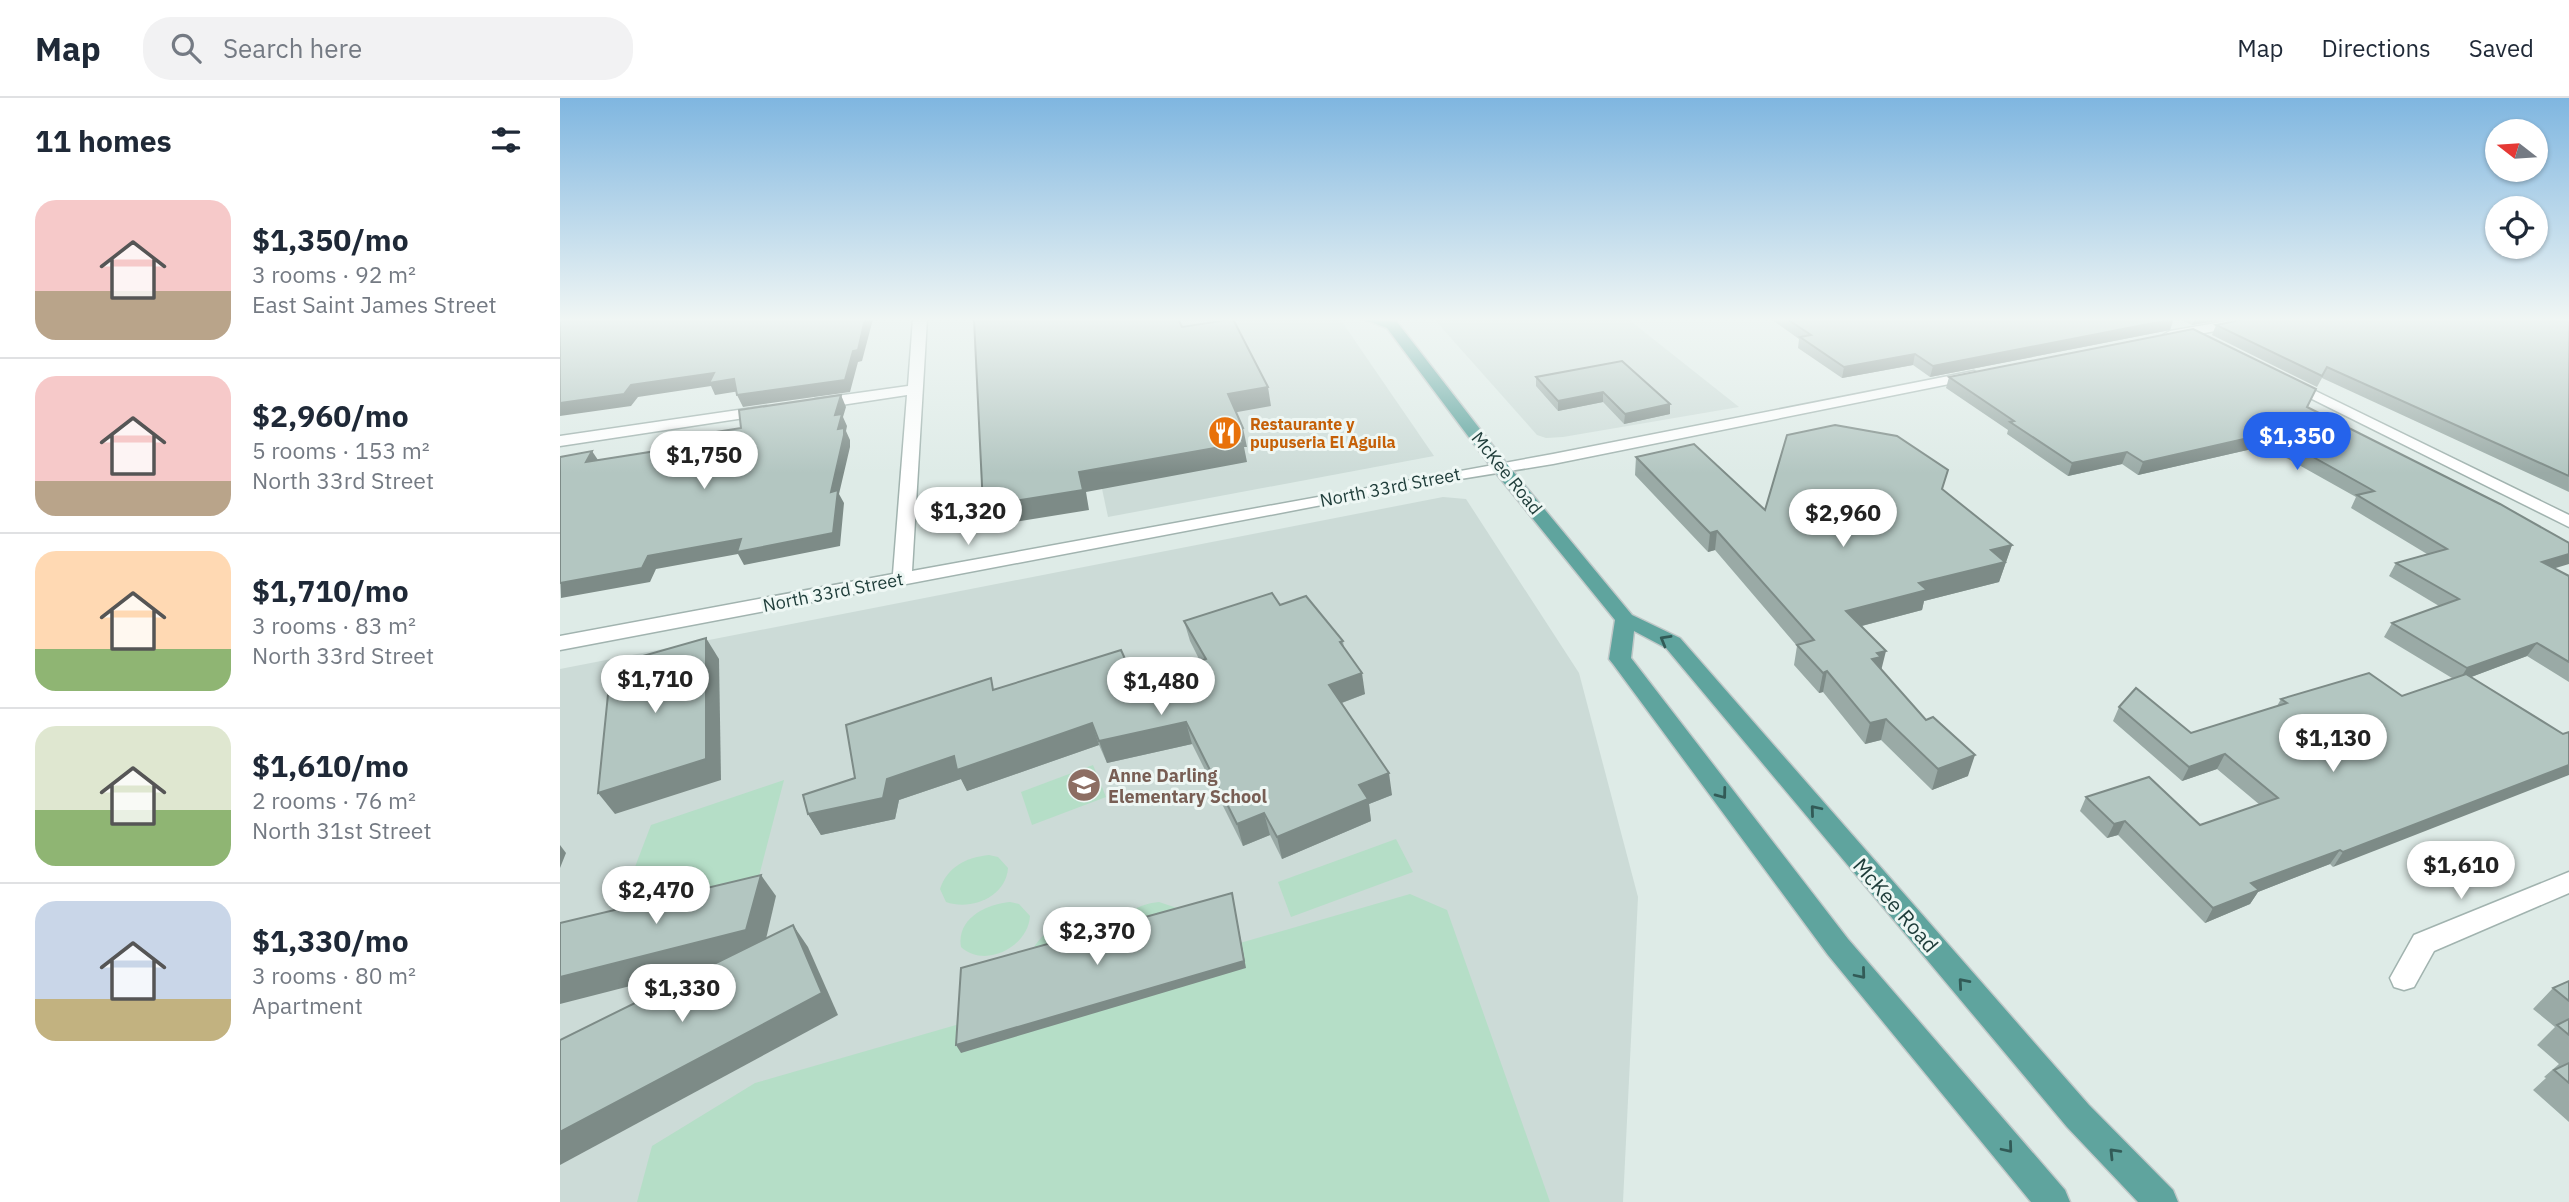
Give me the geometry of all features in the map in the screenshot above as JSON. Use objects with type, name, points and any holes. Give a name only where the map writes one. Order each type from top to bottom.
[{"type":"main road","name":"McKee Road","points":[[1430,371],[1501,468],[1625,619],[1673,643],[2078,1116],[2161,1202]]},
{"type":"main road","points":[[1625,619],[1620,659],[1838,947],[2053,1202]]},
{"type":"street","points":[[902,579],[916,371]]},
{"type":"street","name":"North 33rd Street","points":[[560,643],[1501,468],[1985,373]]},
{"type":"street","points":[[2274,375],[2569,522]]},
{"type":"street","points":[[560,441],[914,390]]},
{"type":"street","points":[[2404,978],[2424,943],[2569,882]]},
{"type":"shaded area","points":[[1077,371],[1375,371],[1434,456],[1108,517]]},
{"type":"shaded area","points":[[1480,371],[1693,371],[1739,407],[1563,437],[1546,438],[1537,435]]},
{"type":"shaded area","name":"Anne Darling Elementary School","points":[[1443,497],[1466,499],[1579,673],[1638,897],[1623,1202],[560,1202],[560,669]]},
{"type":"green space","points":[[1093,765],[1106,797],[1032,825],[1021,792]]},
{"type":"green space","points":[[784,780],[758,880],[617,914],[651,825]]},
{"type":"green space","points":[[1396,839],[1413,872],[1291,917],[1278,882]]},
{"type":"green space","points":[[989,855],[998,857],[1008,868],[1001,887],[994,894],[976,903],[966,905],[946,902],[940,889],[953,869],[973,858]]},
{"type":"green space","points":[[1410,894],[1447,910],[1550,1202],[637,1202],[652,1146],[755,1083]]},
{"type":"green space","points":[[1010,902],[1019,904],[1030,916],[1022,937],[1014,945],[993,955],[982,956],[961,947],[963,928],[968,921],[983,910]]},
{"type":"green space","points":[[1159,902],[1177,908],[1181,915],[1115,930],[1133,910]]},
{"type":"green space","points":[[1080,921],[1097,927],[1101,935],[1033,949],[1052,929]]},
{"type":"building","points":[[560,371],[848,371],[845,380],[737,395],[734,379],[709,383],[714,373],[631,385],[624,394],[560,403]]},
{"type":"building","points":[[976,371],[1260,371],[1268,387],[1228,394],[1243,428],[1237,429],[1243,443],[1079,472],[1083,490],[983,506]]},
{"type":"building","points":[[1571,371],[1633,371],[1670,404],[1625,414],[1603,392],[1558,401],[1536,377]]},
{"type":"building","points":[[1982,371],[2278,371],[2316,389],[2307,407],[2500,504],[2569,543],[2569,554],[2542,562],[2569,576],[2569,662],[2537,643],[2467,668],[2392,623],[2459,599],[2396,563],[2447,549],[2357,495],[2374,491],[2270,433],[2143,462],[2127,452],[2072,463],[1949,377]]},
{"type":"building","points":[[2311,371],[2325,371],[2322,376]]},
{"type":"building","points":[[2335,371],[2569,371],[2569,476]]},
{"type":"building","points":[[841,395],[835,415],[842,414],[838,429],[844,428],[844,435],[831,492],[838,490],[833,533],[737,552],[741,539],[648,556],[642,568],[560,583],[560,457],[592,451],[586,462],[662,450],[667,440],[741,428],[739,410]]},
{"type":"building","points":[[1835,425],[1897,436],[1948,470],[1942,489],[2012,545],[1991,550],[2005,562],[1919,583],[1927,590],[1846,611],[1886,651],[1877,653],[1881,657],[1872,659],[1926,720],[1933,717],[1975,755],[1938,769],[1886,719],[1870,723],[1827,671],[1823,673],[1797,645],[1814,640],[1717,531],[1710,533],[1636,457],[1694,444],[1765,510],[1787,435]]},
{"type":"building","points":[[1272,593],[1280,605],[1306,596],[1343,641],[1340,642],[1362,673],[1329,685],[1389,773],[1359,785],[1368,799],[1277,837],[1264,813],[1237,824],[1186,722],[1099,741],[1092,723],[957,770],[954,756],[887,779],[883,798],[808,814],[803,795],[855,778],[846,725],[991,678],[993,690],[1121,650],[1136,683],[1206,659],[1184,621]]},
{"type":"building","points":[[706,638],[706,759],[598,793],[611,665]]},
{"type":"building","points":[[2369,673],[2402,696],[2466,674],[2563,734],[2569,732],[2569,765],[2343,852],[2340,850],[2251,883],[2259,890],[2213,908],[2125,821],[2114,824],[2086,797],[2149,777],[2200,825],[2278,798],[2225,754],[2189,767],[2119,707],[2136,688],[2191,733],[2287,703],[2281,699]]},
{"type":"building","points":[[761,875],[746,930],[560,977],[560,923]]},
{"type":"building","points":[[1232,893],[1244,961],[956,1045],[961,968]]},
{"type":"building","points":[[793,925],[822,993],[560,1132],[560,1040]]},
{"type":"building","points":[[2569,981],[2569,1001],[2553,988]]},
{"type":"building","points":[[2569,1019],[2569,1035],[2557,1025]]},
{"type":"building","points":[[2569,1063],[2569,1083],[2554,1070]]},
{"type":"place","name":"Restaurante y pupuseria El Aguila","points":[[1225,433]]},
{"type":"place","name":"Anne Darling Elementary School","points":[[1084,785]]}]
